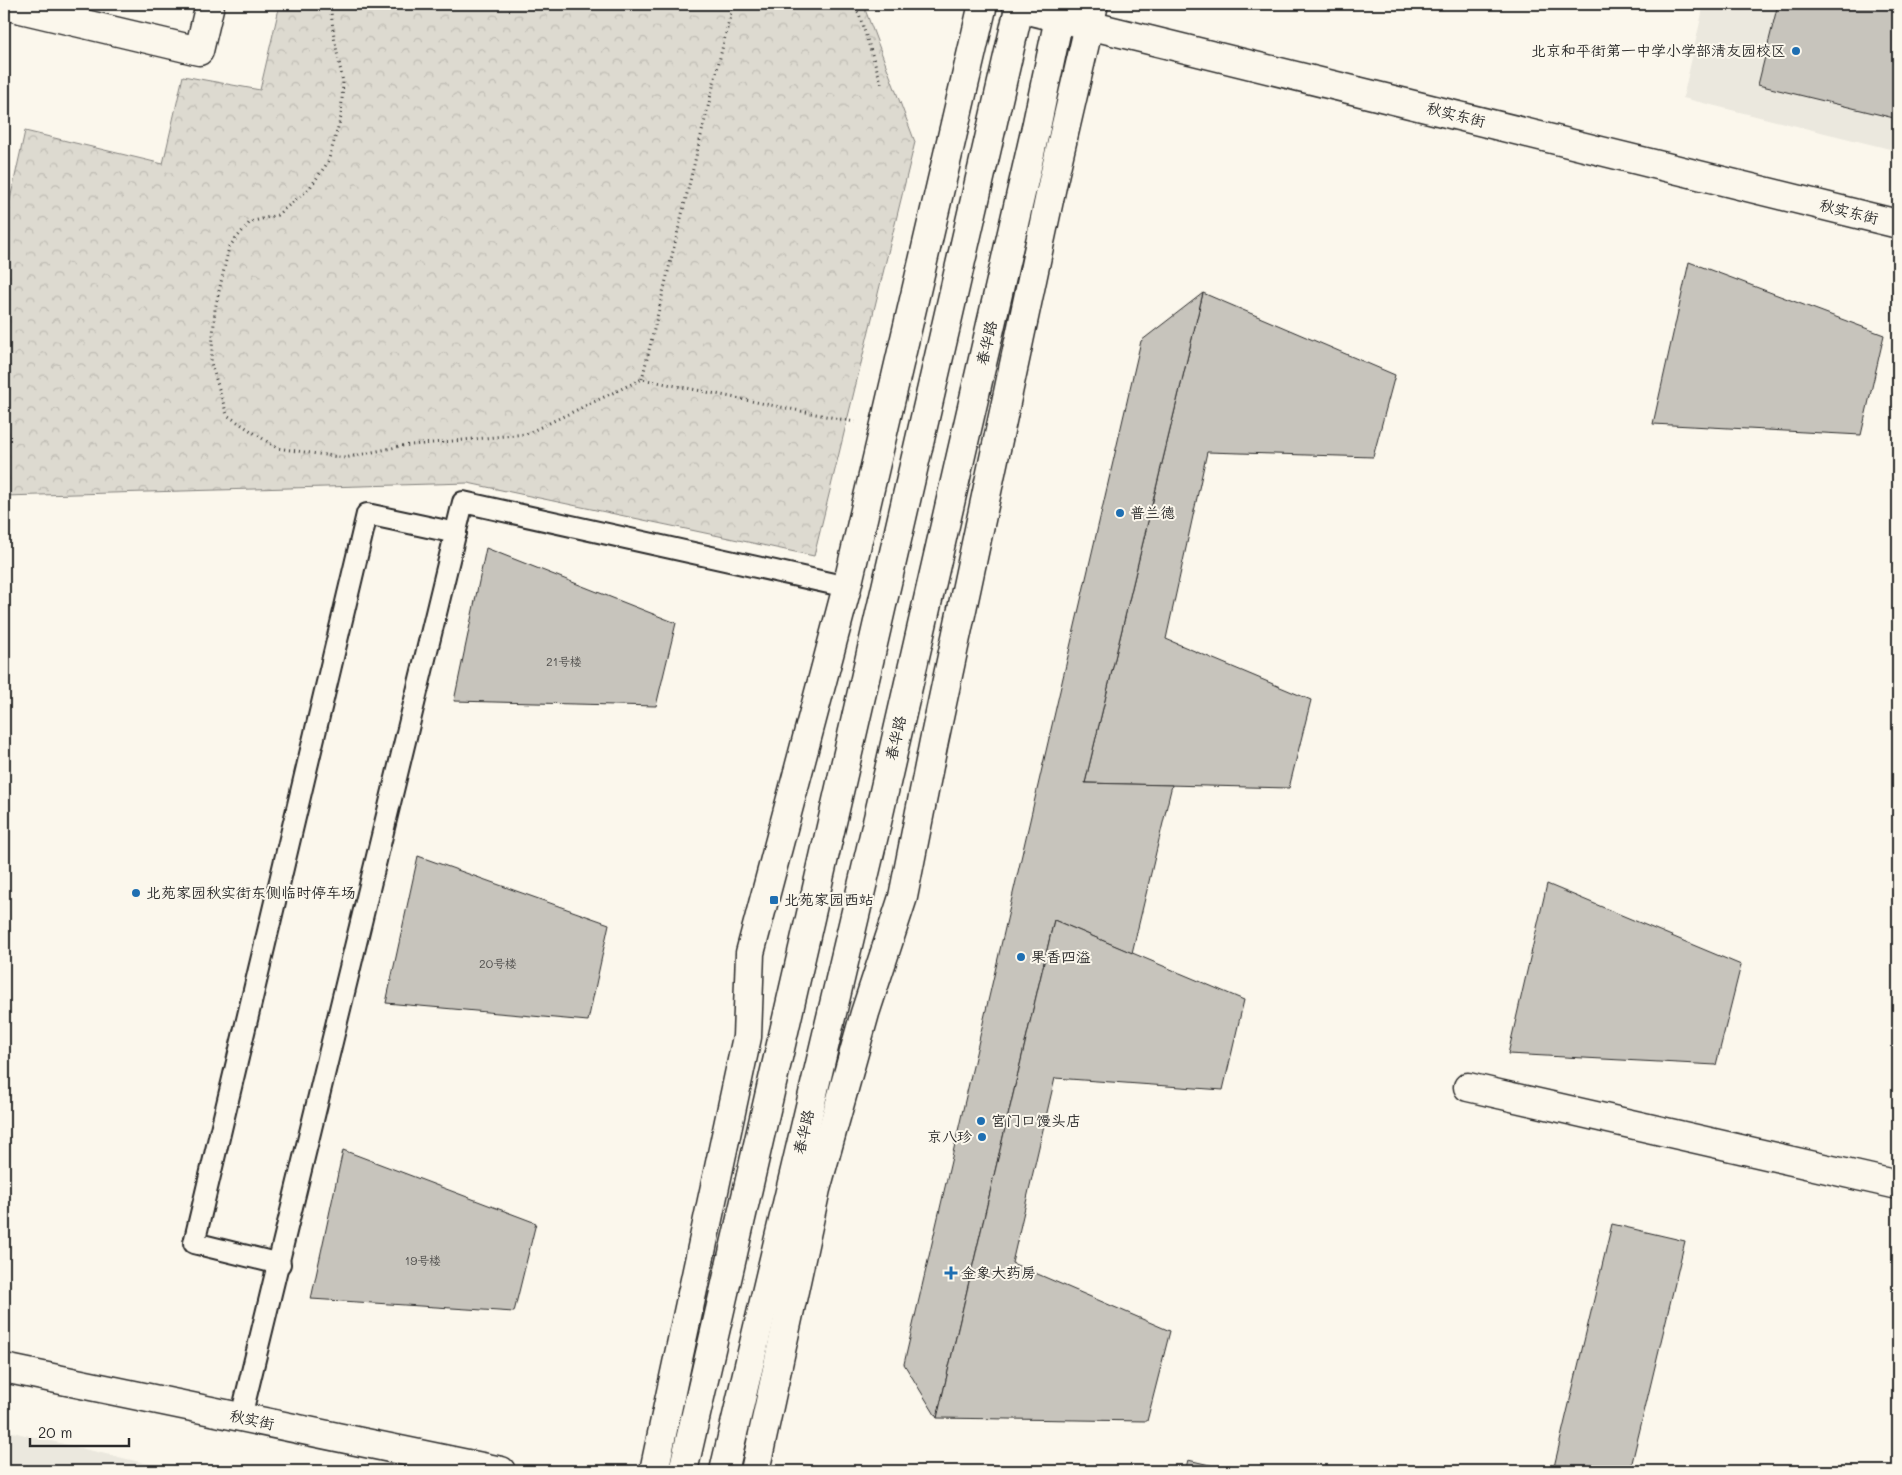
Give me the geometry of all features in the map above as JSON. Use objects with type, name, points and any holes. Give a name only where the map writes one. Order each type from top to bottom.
[{"type":"street","points":[[4,5],[199,51],[210,4]]},
{"type":"street","points":[[654,1471],[747,1037],[750,953],[847,587],[984,4]]},
{"type":"street","points":[[683,1471],[1018,5]]},
{"type":"street","name":"秋实东街","points":[[1018,5],[1092,14],[1898,224]]},
{"type":"street","name":"春华路","points":[[724,1471],[872,844],[1061,11]]},
{"type":"street","points":[[756,1471],[816,1189],[865,1013],[903,897],[934,741],[1043,229],[1092,14]]},
{"type":"street","points":[[1468,1086],[1898,1185]]},
{"type":"street","name":"秋实街","points":[[4,1368],[501,1471]]},
{"type":"lane","points":[[242,1417],[463,502],[847,587]]},
{"type":"lane","points":[[280,1264],[194,1243],[367,514],[456,533]]},
{"type":"path","points":[[330,4],[343,82],[341,117],[328,162],[309,190],[277,215],[250,222],[230,247],[215,309],[211,363],[227,415],[277,448],[345,458],[401,446],[526,434],[642,379],[885,428]]},
{"type":"path","points":[[642,379],[733,4]]},
{"type":"path","points":[[851,4],[859,14],[882,85]]},
{"type":"shaded area","name":"北京和平街第一中学小学部清友园校区","points":[[1704,4],[1898,4],[1898,151],[1683,98]]},
{"type":"shaded area","points":[[4,1430],[178,1471],[4,1471]]},
{"type":"green space","points":[[280,4],[863,4],[915,142],[814,556],[468,483],[4,496],[4,227],[25,131],[163,164],[183,76],[260,90]]},
{"type":"building","points":[[1778,4],[1898,4],[1898,119],[1758,85]]},
{"type":"building","points":[[1689,262],[1884,335],[1861,435],[1653,424]]},
{"type":"building","points":[[1203,293],[1395,375],[1373,457],[1207,452],[1166,639],[1311,700],[1289,788],[1085,783]]},
{"type":"building","points":[[1203,293],[1085,783],[1172,785],[1132,953],[1054,920],[937,1418],[904,1364],[1141,341]]},
{"type":"building","points":[[486,548],[676,623],[656,706],[454,701]]},
{"type":"building","points":[[418,856],[609,924],[588,1021],[386,1003]]},
{"type":"building","points":[[1547,884],[1741,965],[1716,1065],[1508,1054]]},
{"type":"building","points":[[1054,920],[1244,1000],[1223,1090],[1055,1078],[1012,1263],[1170,1331],[1147,1421],[937,1418]]},
{"type":"building","points":[[343,1150],[536,1223],[514,1312],[311,1299]]},
{"type":"building","points":[[1612,1224],[1685,1241],[1630,1471],[1553,1471]]},
{"type":"building","points":[[1188,1460],[1236,1471],[1185,1471]]},
{"type":"place","name":"北京和平街第一中学小学部清友园校区","points":[[1796,51]]},
{"type":"place","name":"普兰德","points":[[1120,513]]},
{"type":"place","name":"北苑家园秋实街东侧临时停车场","points":[[136,893]]},
{"type":"place","name":"北苑家园西站","points":[[774,900]]},
{"type":"place","name":"果香四溢","points":[[1021,957]]},
{"type":"place","name":"宫门口馒头店","points":[[981,1121]]},
{"type":"place","name":"京八珍","points":[[982,1137]]},
{"type":"place","name":"金象大药房","points":[[951,1273]]}]
